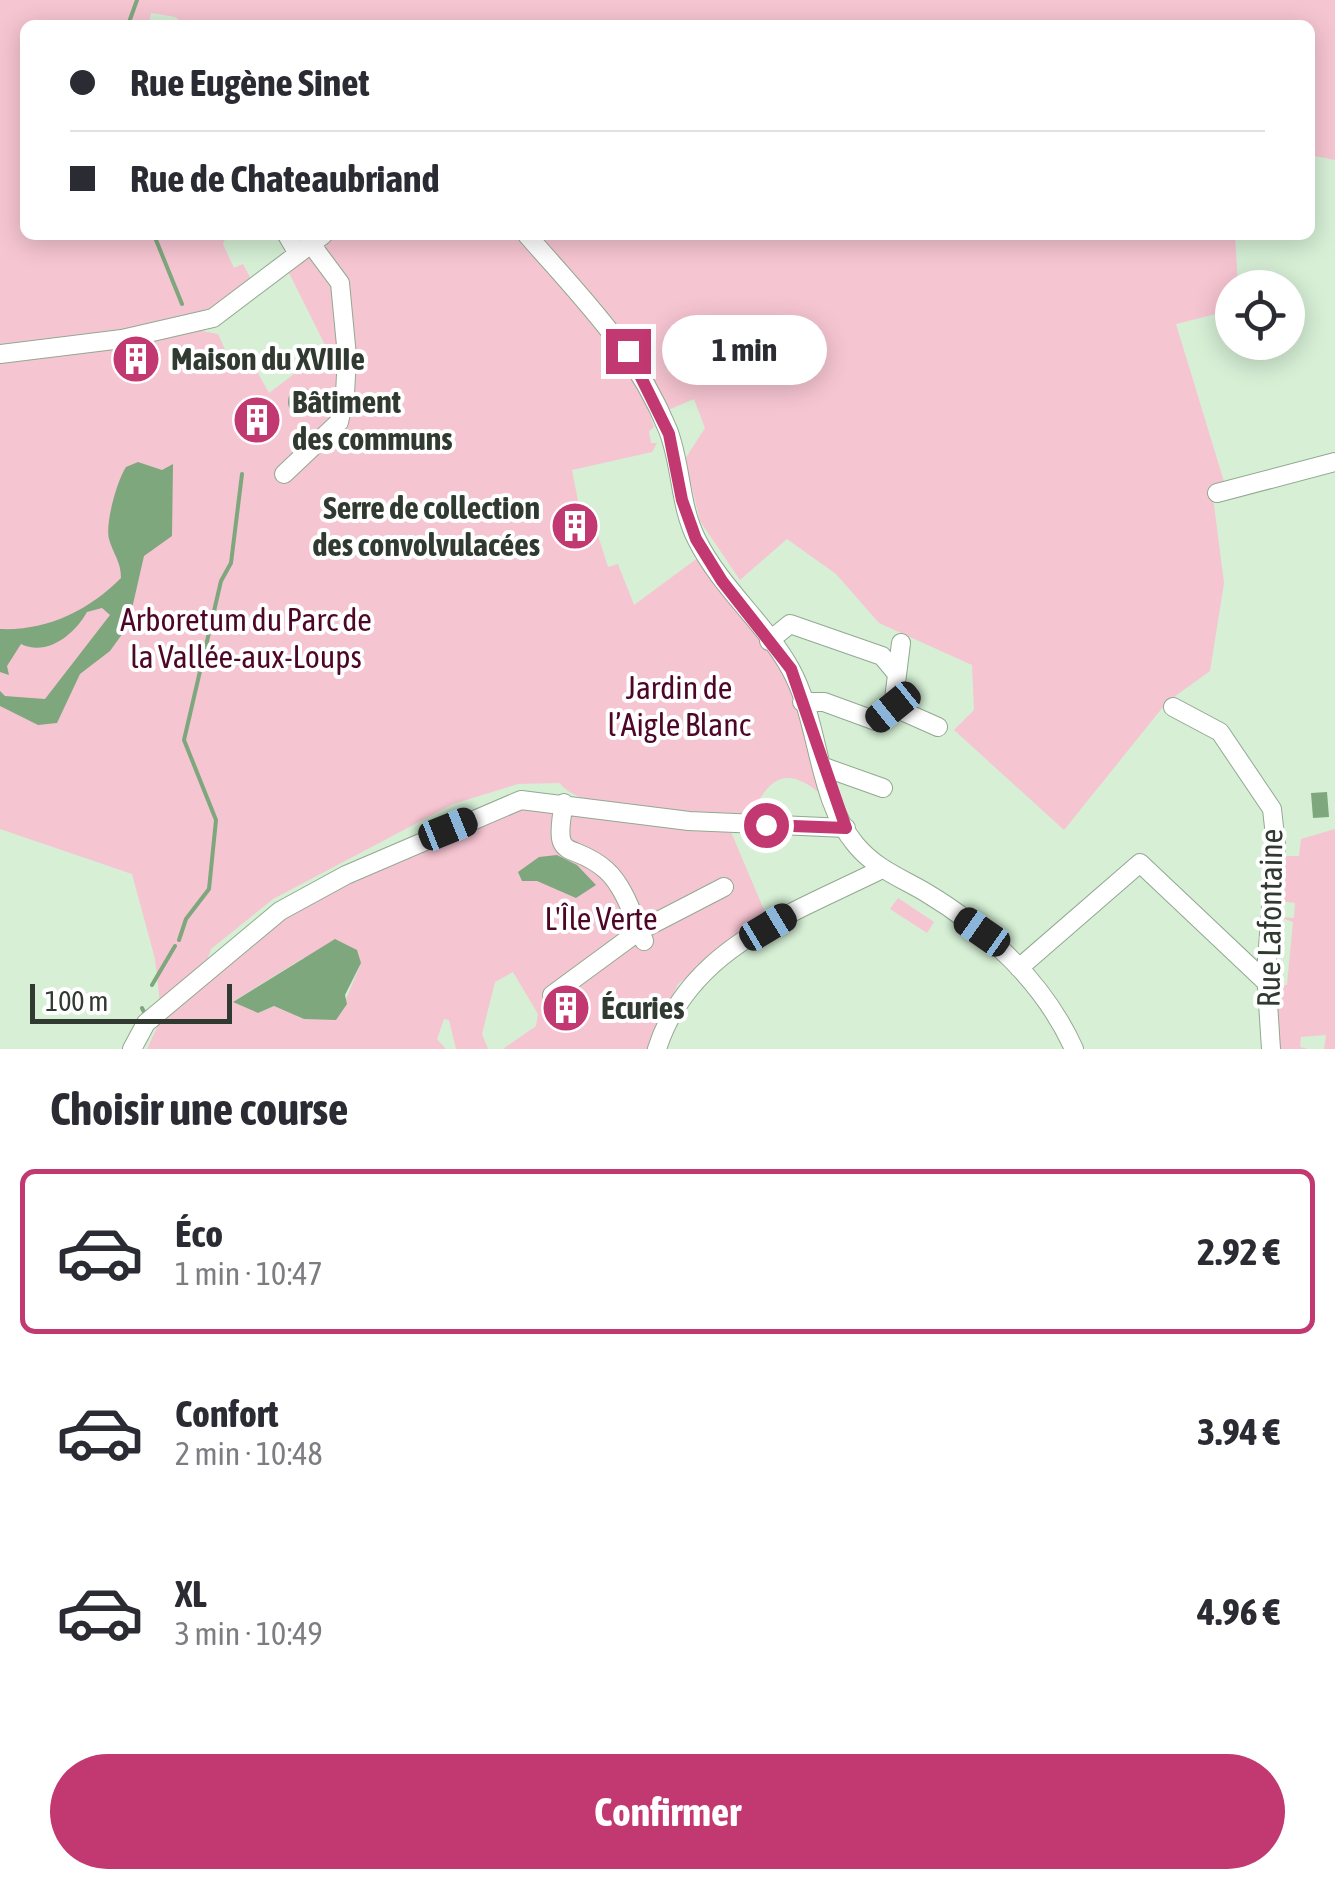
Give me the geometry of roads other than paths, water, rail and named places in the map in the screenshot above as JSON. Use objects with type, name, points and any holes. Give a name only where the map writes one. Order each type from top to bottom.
[{"type":"street","points":[[531,240],[628,351],[669,434],[682,500],[696,539],[791,669],[855,844],[882,869],[927,893],[982,932],[1019,968],[1063,1024],[1074,1049]]},
{"type":"street","points":[[0,354],[122,339],[214,318],[311,244],[340,282],[347,356],[345,394],[339,422],[284,474]]},
{"type":"street","points":[[1216,493],[1335,462]]},
{"type":"street","points":[[769,641],[790,624],[882,656],[897,674]]},
{"type":"street","points":[[802,702],[824,702],[876,721],[893,707],[901,642]]},
{"type":"street","points":[[893,707],[938,727]]},
{"type":"street","name":"Rue Lafontaine","points":[[1172,707],[1220,732],[1272,809],[1276,845],[1268,984],[1271,1049]]},
{"type":"street","points":[[824,767],[883,788]]},
{"type":"street","points":[[132,1049],[146,1022],[280,911],[346,874],[522,800],[689,822],[846,828]]},
{"type":"street","points":[[564,803],[557,838],[564,849],[606,870],[642,936]]},
{"type":"street","points":[[1019,968],[1140,863],[1268,984]]},
{"type":"street","points":[[657,1049],[678,1000],[702,972],[788,915],[882,869]]},
{"type":"street","points":[[552,995],[724,887]]},
{"type":"waterway","points":[[130,20],[137,0]]},
{"type":"waterway","points":[[156,240],[182,304]]},
{"type":"waterway","points":[[179,940],[186,919],[209,889],[216,820],[184,740],[221,581],[231,563],[242,474]]},
{"type":"waterway","points":[[152,985],[175,946]]},
{"type":"waterway","points":[[142,1008],[144,1012]]},
{"type":"place","name":"Maison du XVIIIe","points":[[136,359]]},
{"type":"place","name":"Bâtiment des communs","points":[[257,420]]},
{"type":"place","name":"Serre de collection des convolvulacées","points":[[575,526]]},
{"type":"place","name":"Écuries","points":[[566,1008]]},
{"type":"park label","name":"Arboretum du Parc de la Vallée-aux-Loups","points":[[246,638]]},
{"type":"park label","name":"Jardin de l’Aigle Blanc","points":[[679,706]]},
{"type":"park label","name":"L'Île Verte","points":[[601,919]]}]
